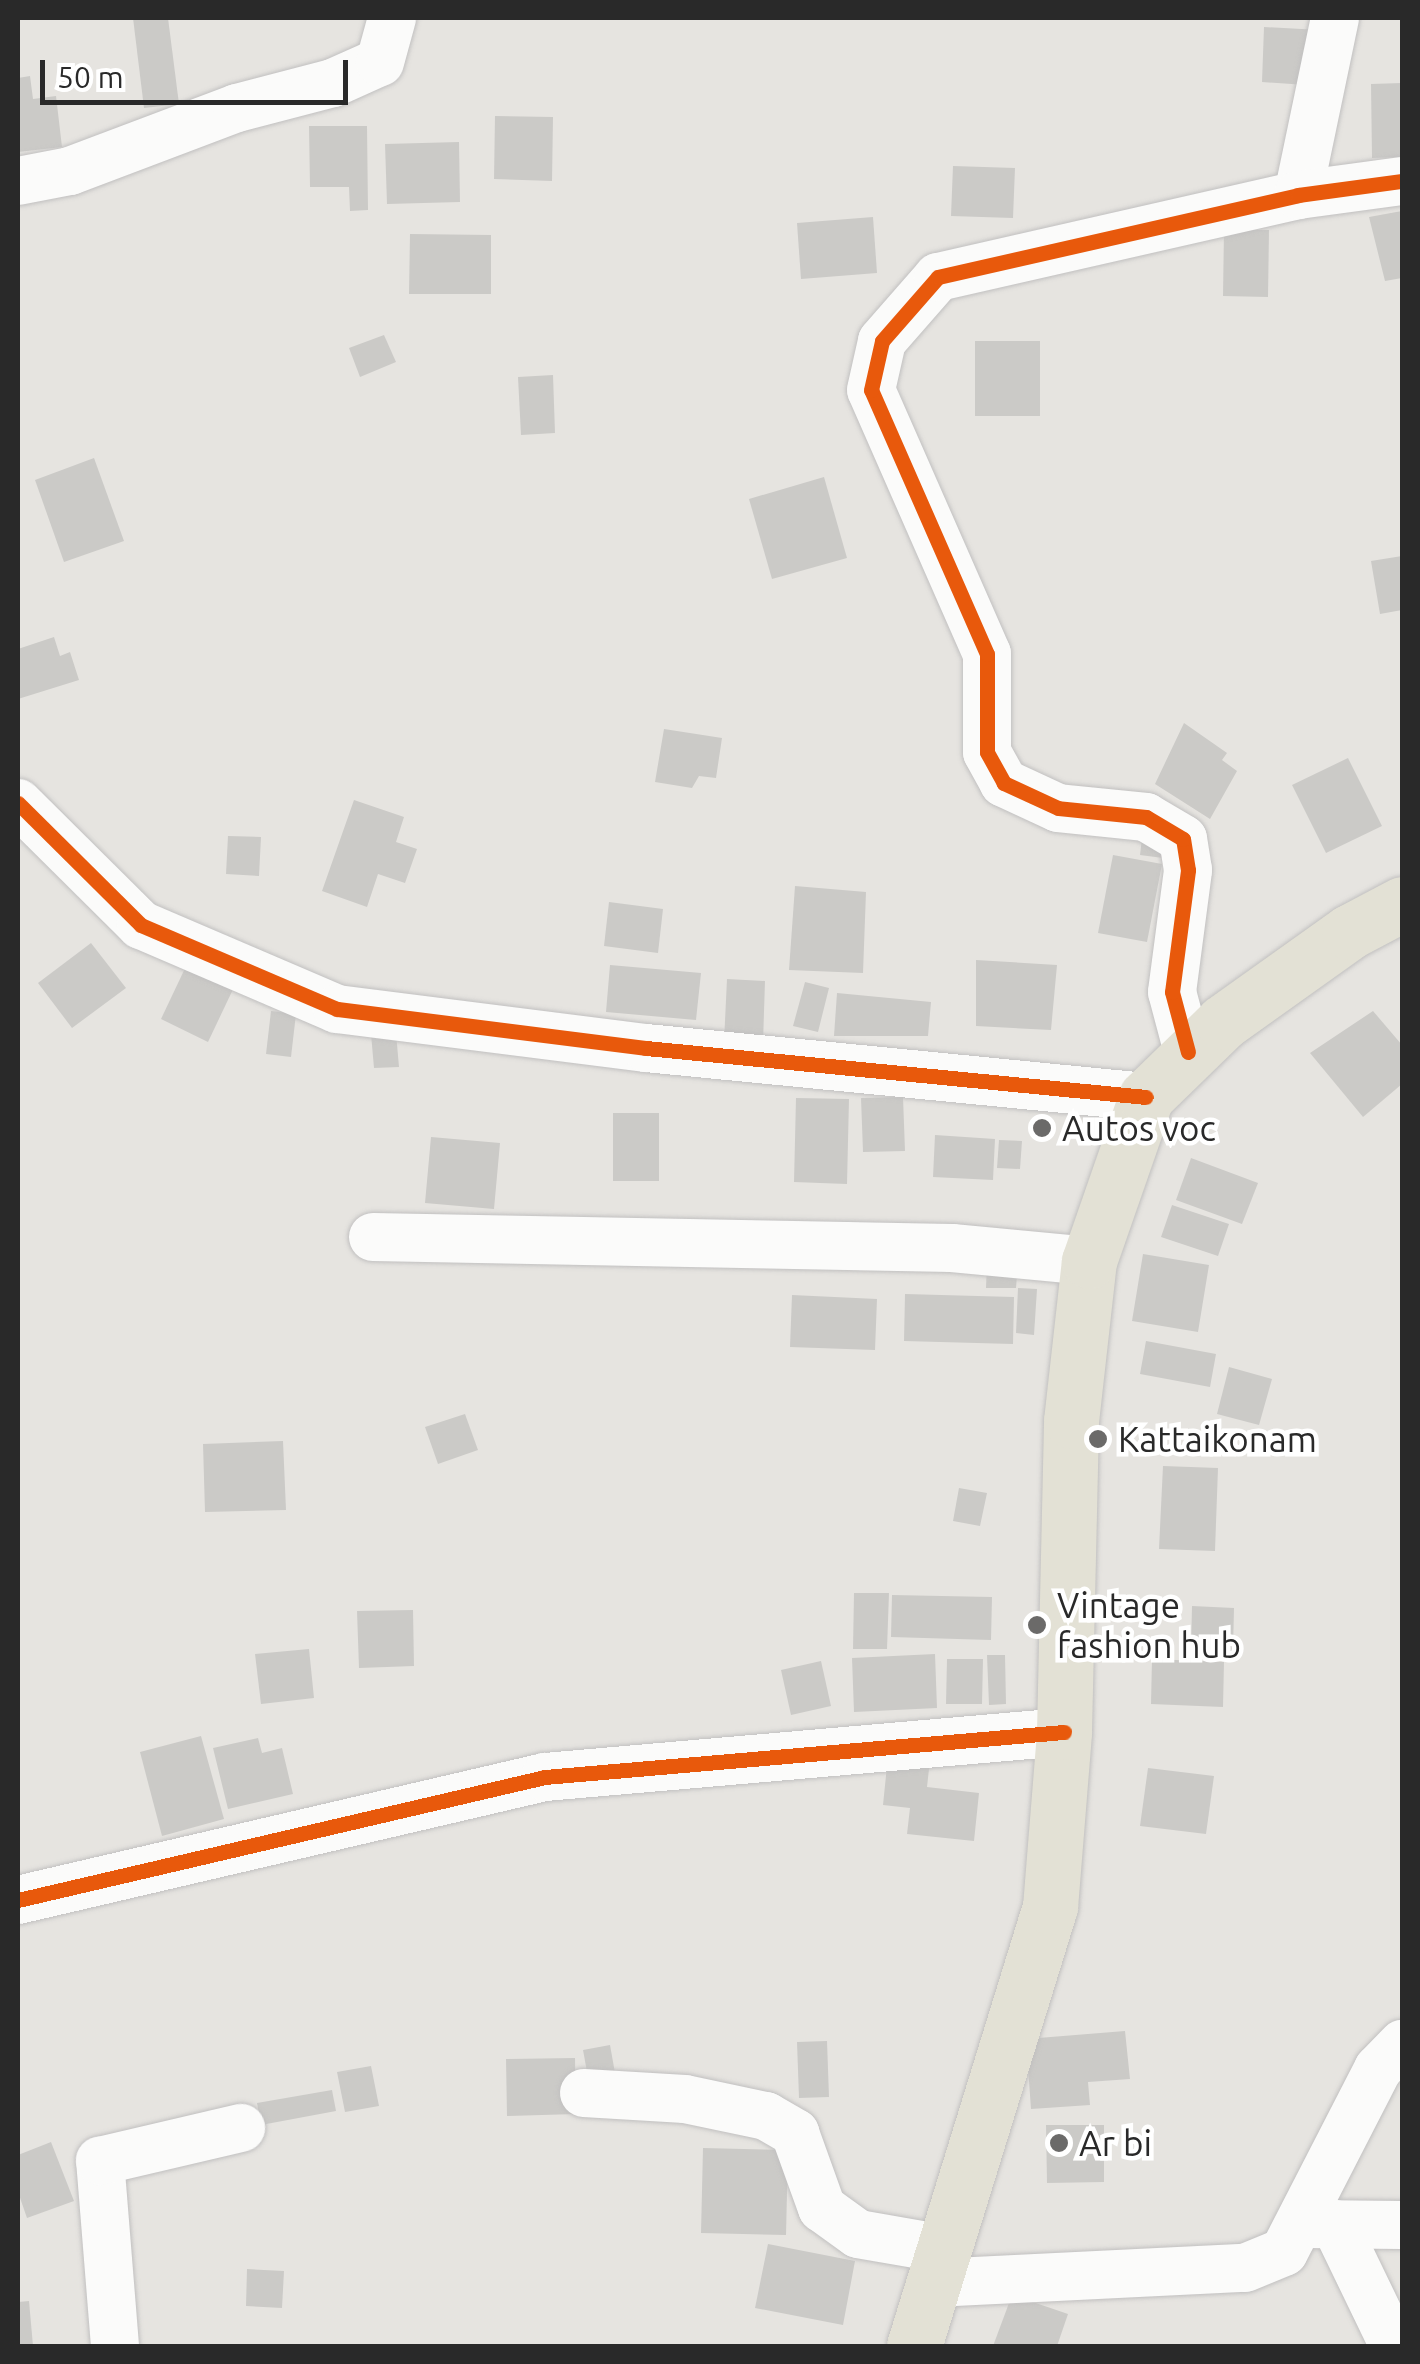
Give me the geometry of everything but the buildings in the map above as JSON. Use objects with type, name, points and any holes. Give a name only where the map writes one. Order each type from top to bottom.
[{"type":"main road","points":[[914,2346],[1050,1907],[1064,1732],[1070,1421],[1089,1261],[1146,1097],[1188,1052],[1349,932],[1402,904]]},
{"type":"street","points":[[18,181],[70,171],[237,108],[333,82],[380,62],[392,18]]},
{"type":"street","points":[[1298,195],[1335,18]]},
{"type":"street","points":[[1188,1052],[1172,992],[1188,870],[1183,839],[1146,816],[1058,808],[1004,783],[987,752],[987,654],[871,390],[882,341],[938,277],[1298,195],[1402,181]]},
{"type":"street","points":[[18,803],[141,926],[338,1008],[646,1048],[1146,1097]]},
{"type":"street","points":[[373,1237],[952,1248],[1089,1261]]},
{"type":"street","points":[[18,1900],[546,1776],[1064,1732]]},
{"type":"street","points":[[584,2093],[685,2099],[766,2116],[795,2133],[822,2208],[858,2234],[939,2266],[1245,2268],[1284,2252],[1319,2224],[1378,2068],[1402,2044]]},
{"type":"street","points":[[115,2346],[100,2160],[241,2128]]},
{"type":"street","points":[[1319,2224],[1402,2225]]},
{"type":"street","points":[[1319,2224],[1394,2346]]},
{"type":"cycle path","points":[[1188,1052],[1172,992],[1188,870],[1183,839],[1146,817],[1058,808],[1004,783],[987,752],[987,654],[871,390],[882,341],[938,277],[1298,195],[1402,181]]},
{"type":"cycle path","points":[[18,803],[141,925],[337,1009],[646,1048],[1146,1097]]},
{"type":"cycle path","points":[[18,1900],[545,1777],[1064,1732]]},
{"type":"place","name":"Autos voc","points":[[1042,1128]]},
{"type":"place","name":"Kattaikonam","points":[[1098,1439]]},
{"type":"place","name":"Vintage fashion hub","points":[[1037,1625]]},
{"type":"place","name":"Ar bi","points":[[1059,2143]]}]
